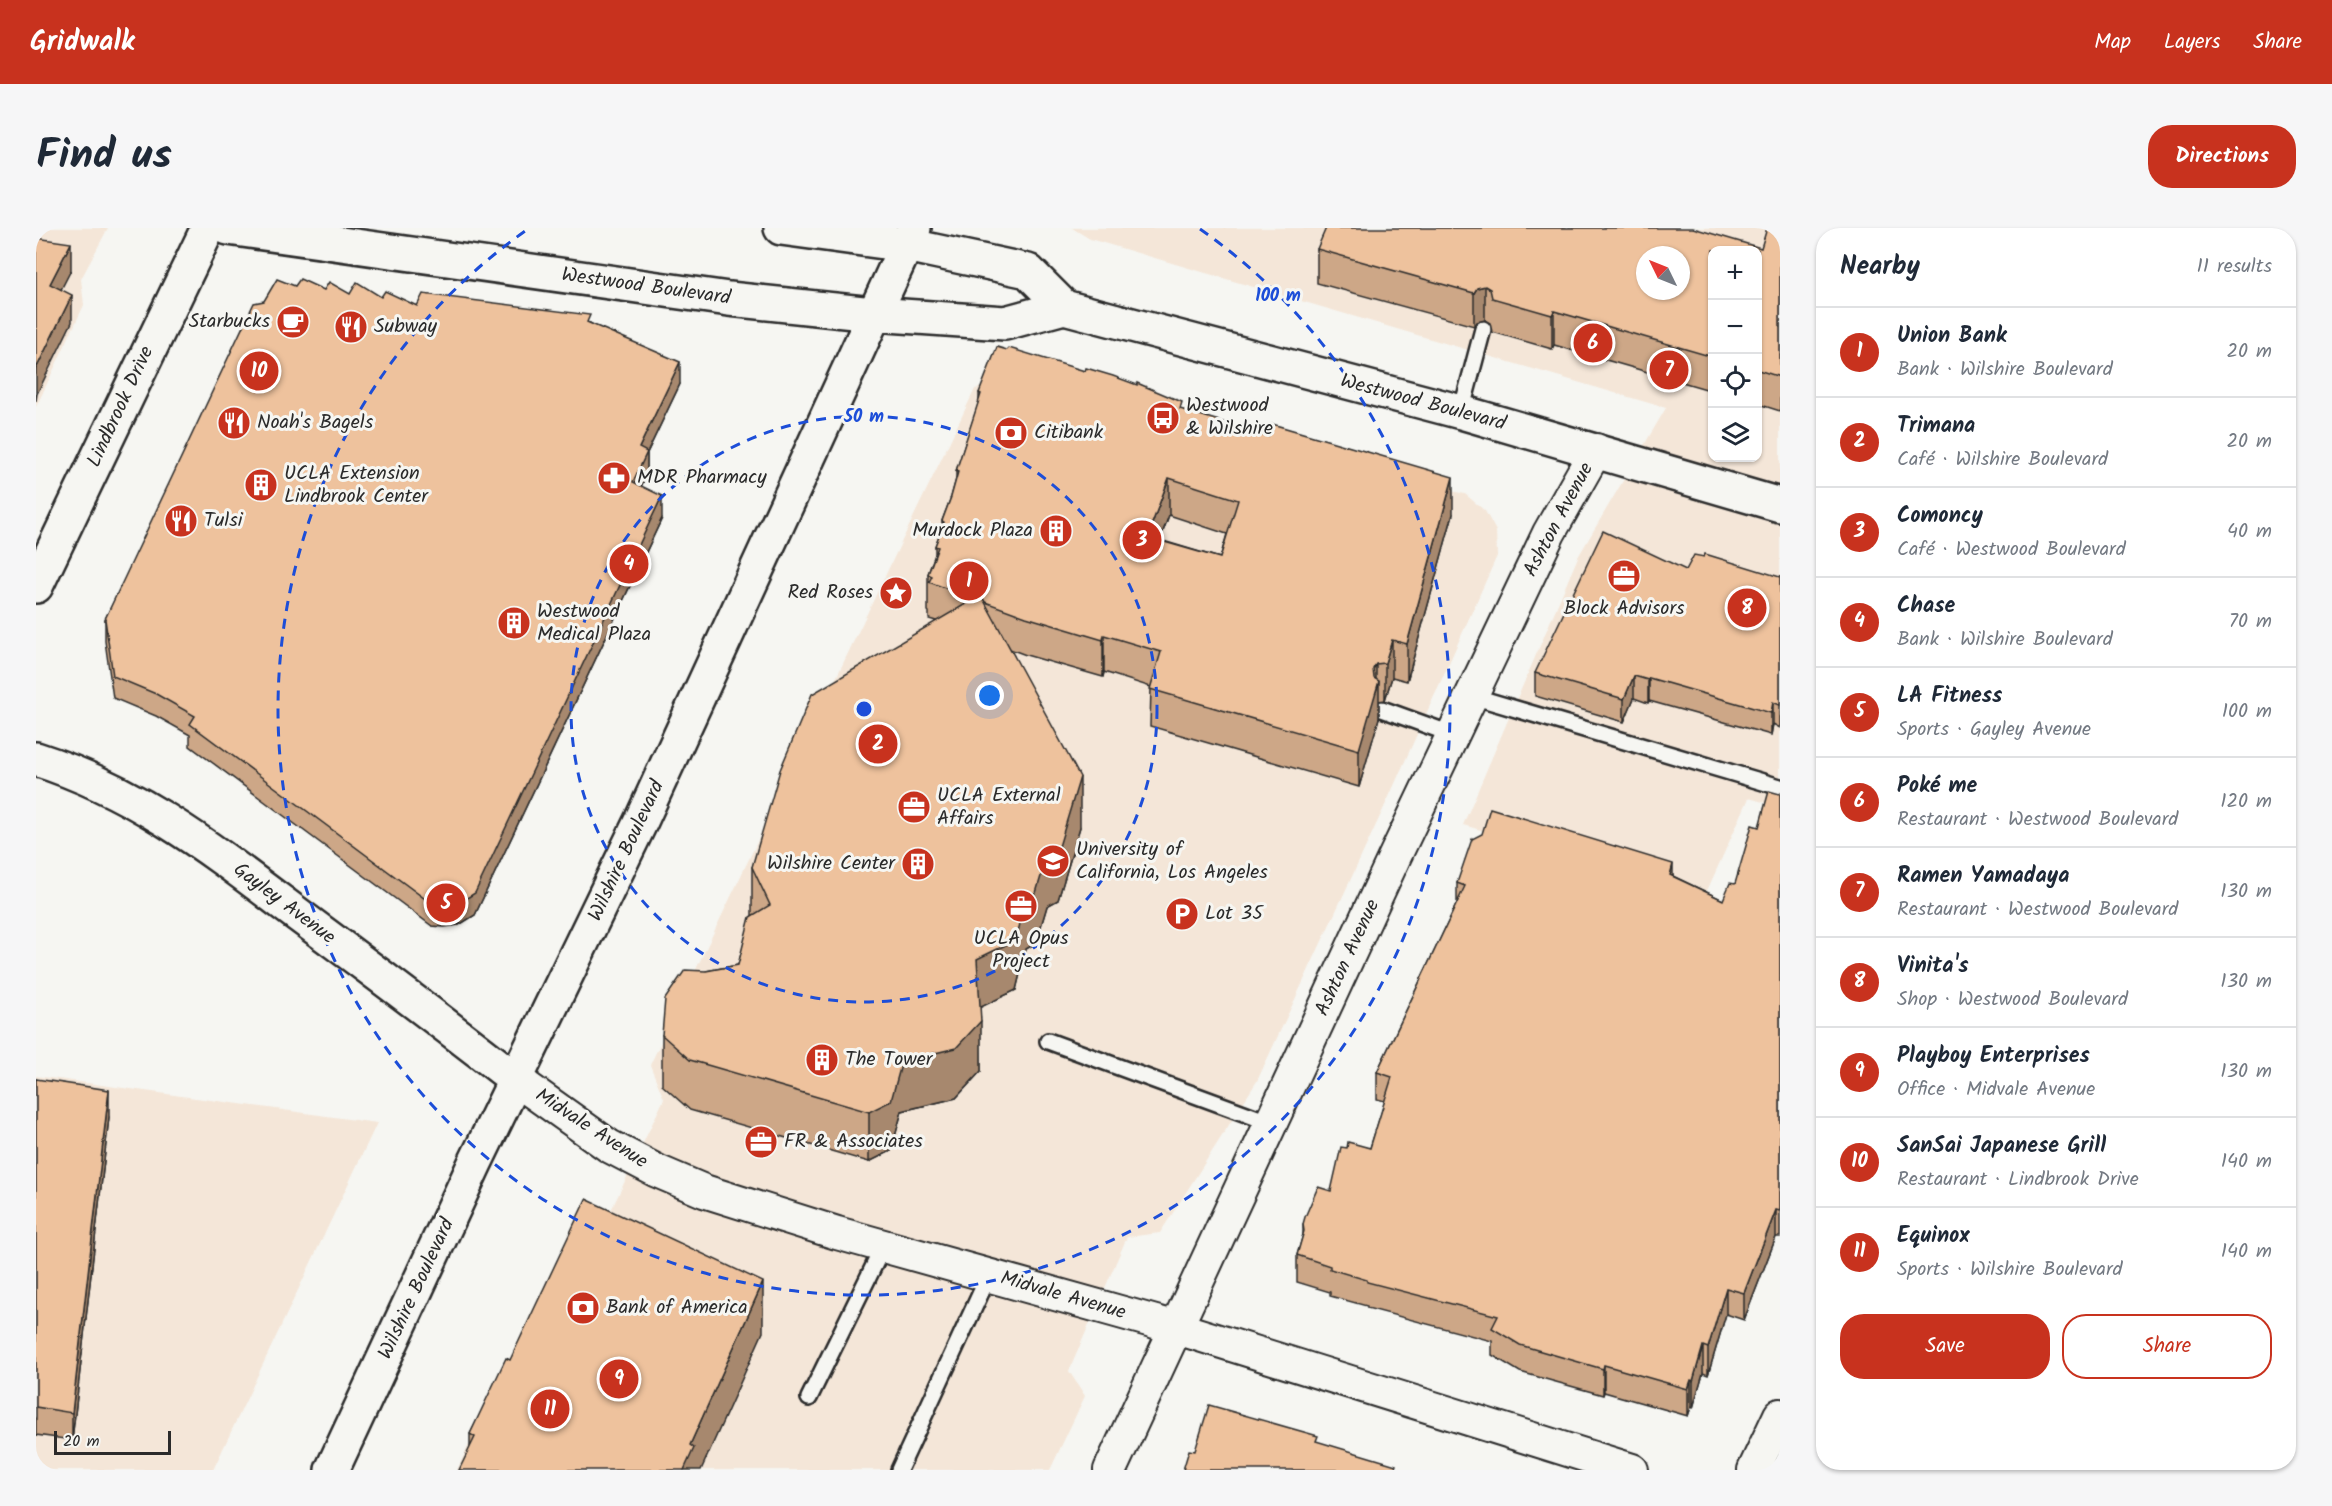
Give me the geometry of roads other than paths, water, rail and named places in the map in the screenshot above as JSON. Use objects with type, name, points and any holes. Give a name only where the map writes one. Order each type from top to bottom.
[{"type":"main road","name":"Lindbrook Drive","points":[[36,586],[208,228]]},
{"type":"main road","name":"Westwood Boulevard","points":[[228,228],[729,299],[873,314],[1005,323],[1064,307],[1461,412],[1780,505]]},
{"type":"main road","points":[[781,228],[910,237],[1028,271],[1064,307]]},
{"type":"main road","name":"Wilshire Boulevard","points":[[332,1470],[515,1079],[550,1013],[641,821],[910,237]]},
{"type":"main road","name":"Gayley Avenue","points":[[36,759],[115,789],[175,824],[515,1079]]},
{"type":"street","name":"Ashton Avenue","points":[[1110,1470],[1549,533],[1596,450]]},
{"type":"street","name":"Midvale Avenue","points":[[515,1079],[609,1146],[657,1171],[704,1191],[837,1233],[1177,1328],[1632,1470]]},
{"type":"street","points":[[1754,1470],[1780,1415]]},
{"type":"lane","points":[[1461,412],[1483,329]]},
{"type":"lane","points":[[1472,696],[1780,787]]},
{"type":"lane","points":[[1382,709],[1454,735]]},
{"type":"lane","points":[[1048,1041],[1271,1123]]},
{"type":"lane","points":[[809,1398],[884,1245]]},
{"type":"lane","points":[[899,1470],[989,1275]]},
{"type":"place","name":"Starbucks","points":[[293,322]]},
{"type":"place","name":"Subway","points":[[351,327]]},
{"type":"place","name":"Poké me","points":[[1593,343]]},
{"type":"place","name":"Ramen Yamadaya","points":[[1669,370]]},
{"type":"place","name":"SanSai Japanese Grill","points":[[259,371]]},
{"type":"place","name":"Westwood & Wilshire","points":[[1163,418]]},
{"type":"place","name":"Noah's Bagels","points":[[234,423]]},
{"type":"place","name":"Citibank","points":[[1011,433]]},
{"type":"place","name":"MDR Pharmacy","points":[[614,478]]},
{"type":"place","name":"UCLA Extension Lindbrook Center","points":[[261,485]]},
{"type":"place","name":"Tulsi","points":[[181,521]]},
{"type":"place","name":"Murdock Plaza","points":[[1056,531]]},
{"type":"place","name":"Comoncy","points":[[1142,540]]},
{"type":"place","name":"Chase","points":[[629,564]]},
{"type":"place","name":"Block Advisors","points":[[1624,576]]},
{"type":"place","name":"Union Bank","points":[[969,581]]},
{"type":"place","name":"Red Roses","points":[[896,593]]},
{"type":"place","name":"Vinita's","points":[[1747,608]]},
{"type":"place","name":"Westwood Medical Plaza","points":[[514,623]]},
{"type":"place","name":"Trimana","points":[[878,744]]},
{"type":"place","name":"UCLA External Affairs","points":[[914,807]]},
{"type":"place","name":"University of California, Los Angeles","points":[[1053,861]]},
{"type":"place","name":"Wilshire Center","points":[[918,864]]},
{"type":"place","name":"LA Fitness","points":[[446,903]]},
{"type":"place","name":"UCLA Opus Project","points":[[1021,906]]},
{"type":"place","name":"Lot 35","points":[[1182,914]]},
{"type":"place","name":"The Tower","points":[[822,1060]]},
{"type":"place","name":"FR & Associates","points":[[761,1142]]},
{"type":"place","name":"Bank of America","points":[[583,1308]]},
{"type":"place","name":"Playboy Enterprises","points":[[619,1379]]},
{"type":"place","name":"Equinox","points":[[550,1409]]}]
